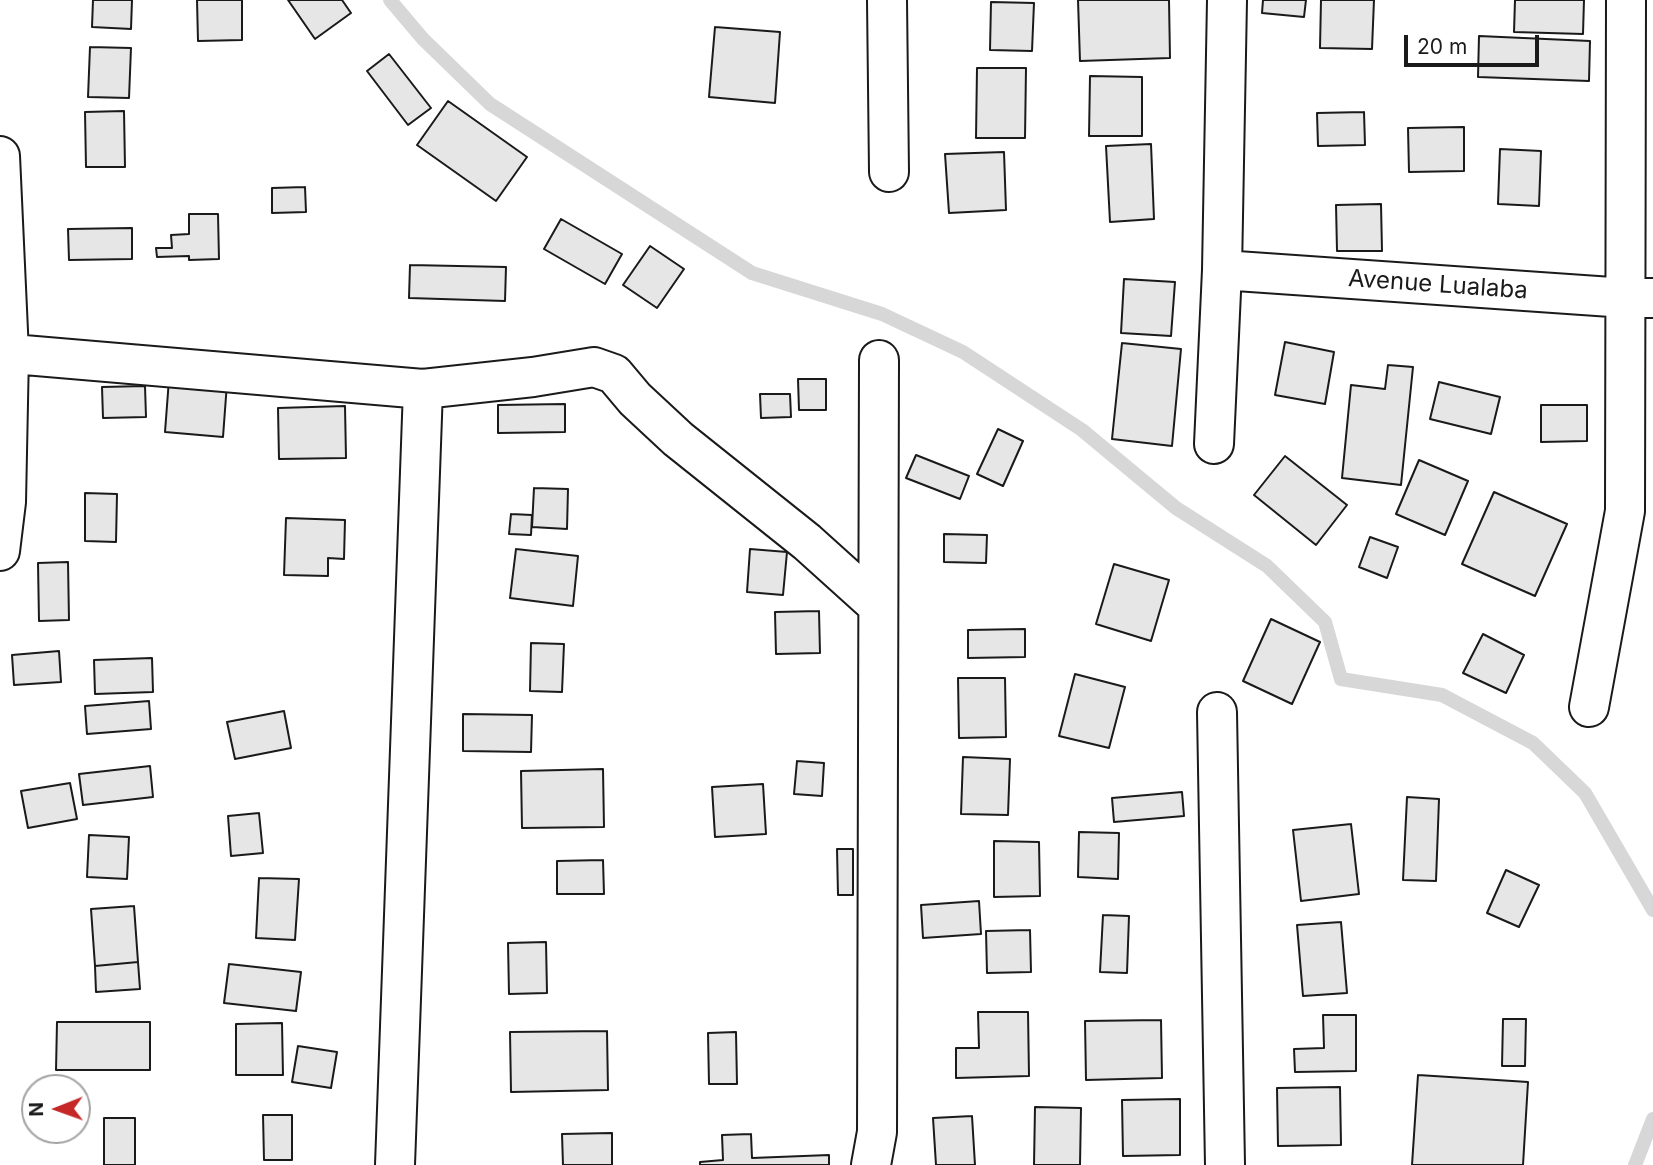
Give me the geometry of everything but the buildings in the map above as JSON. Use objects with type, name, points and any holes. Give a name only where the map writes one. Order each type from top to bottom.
[{"type":"street","points":[[887,0],[889,172]]},
{"type":"street","points":[[1214,444],[1222,270],[1227,0]]},
{"type":"street","points":[[1589,707],[1625,511],[1640,298],[1626,0]]},
{"type":"street","points":[[0,156],[6,502],[0,551]]},
{"type":"street","name":"Avenue Lualaba","points":[[1222,270],[1640,298]]},
{"type":"street","points":[[5,353],[423,389],[533,377],[594,367],[614,374],[635,399],[678,439],[807,542],[878,606]]},
{"type":"street","points":[[871,1165],[877,1132],[879,360]]},
{"type":"street","points":[[395,1165],[423,389]]},
{"type":"street","points":[[1217,712],[1225,1165]]},
{"type":"waterway","points":[[390,0],[423,39],[490,104],[752,273],[882,314],[963,352],[1082,430],[1176,508],[1267,566],[1325,622],[1341,679],[1442,695],[1533,743],[1585,793],[1653,910]]},
{"type":"waterway","points":[[1635,1165],[1653,1119]]}]
